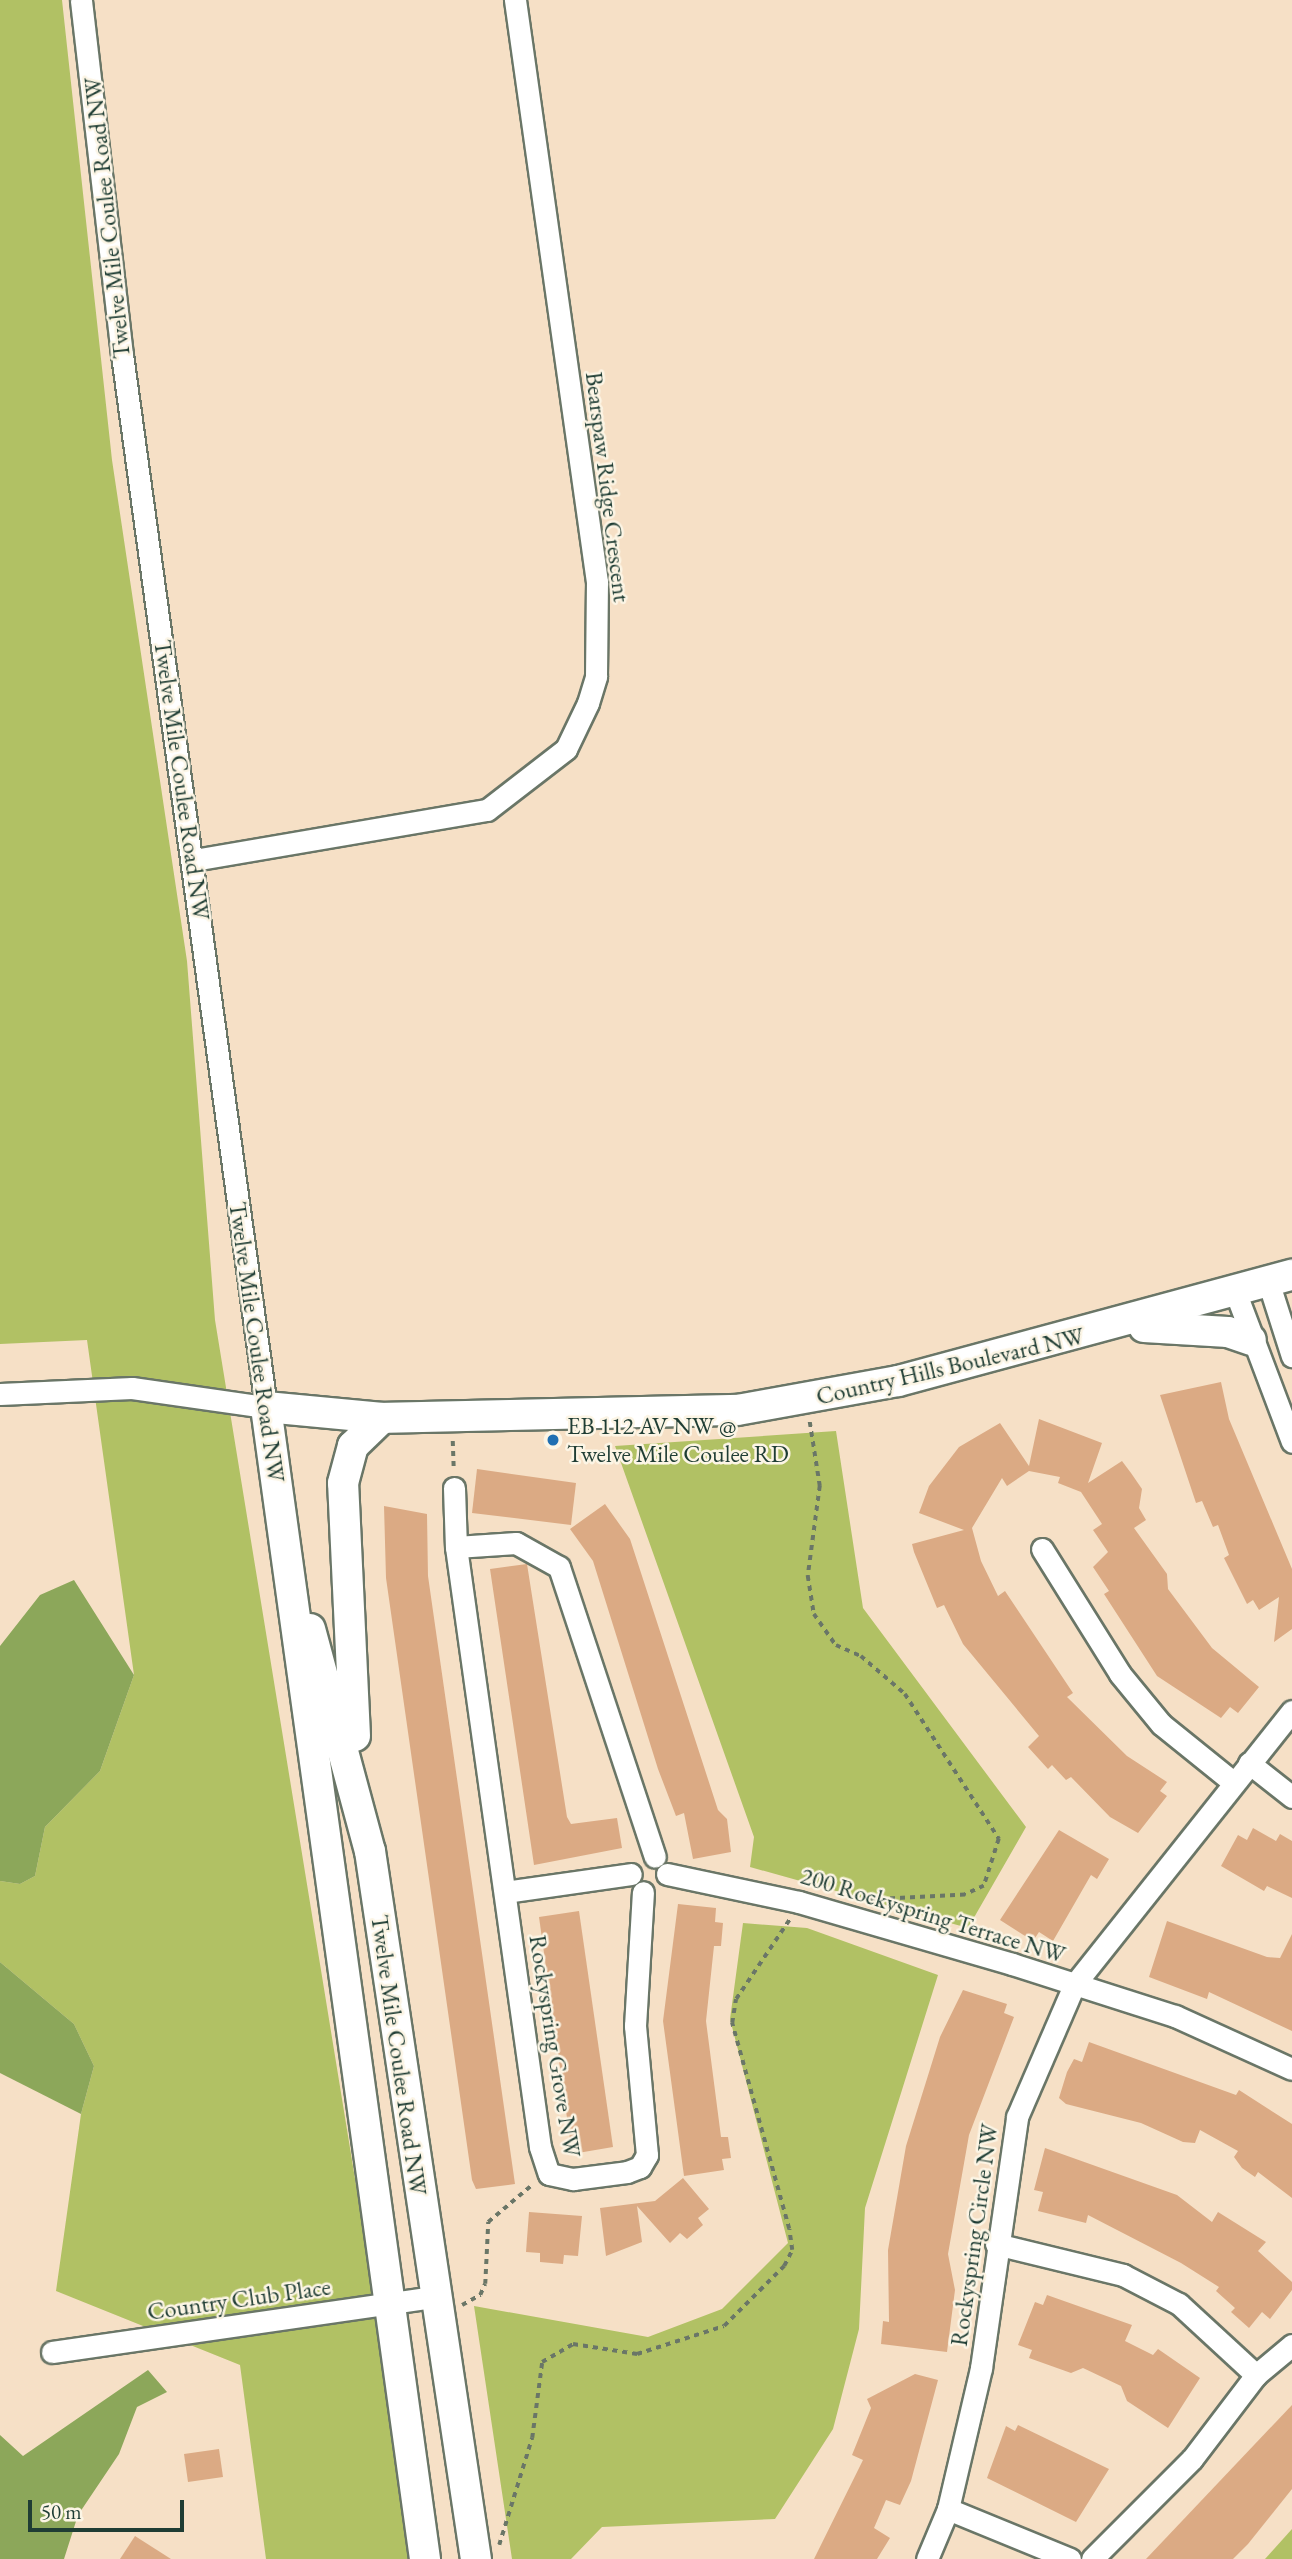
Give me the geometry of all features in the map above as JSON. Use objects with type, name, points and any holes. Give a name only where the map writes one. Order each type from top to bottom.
[{"type":"main road","name":"Country Hills Boulevard NW","points":[[266,1407],[382,1418],[685,1413],[807,1399],[1119,1326],[1280,1278]]},
{"type":"main road","points":[[1119,1326],[1228,1332],[1251,1340]]},
{"type":"main road","name":"Twelve Mile Coulee Road NW","points":[[266,1407],[425,2559]]},
{"type":"main road","points":[[360,1799],[342,1562],[343,1483],[353,1446],[382,1418]]},
{"type":"main road","name":"Twelve Mile Coulee Road NW","points":[[288,1558],[360,1799],[435,2305],[486,2555]]},
{"type":"street","name":"Twelve Mile Coulee Road NW","points":[[81,0],[122,355],[194,860],[266,1407]]},
{"type":"street","name":"Bearspaw Ridge Crescent","points":[[194,860],[486,810],[566,749],[588,703],[596,676],[597,582],[515,0]]},
{"type":"street","points":[[1280,1278],[1292,1356]]},
{"type":"street","points":[[1234,1292],[1292,1442]]},
{"type":"street","points":[[0,1394],[132,1388],[266,1407]]},
{"type":"street","name":"Rockyspring Grove NW","points":[[454,1488],[456,1547],[540,2147],[549,2174],[573,2179],[627,2172],[640,2167],[647,2155],[635,2026],[643,1892]]},
{"type":"street","points":[[456,1547],[516,1543],[559,1567],[661,1866],[660,1889],[643,1892],[631,1874]]},
{"type":"street","points":[[1042,1549],[1120,1674],[1161,1724],[1233,1782]]},
{"type":"street","name":"Rockyspring Circle NW","points":[[927,2559],[948,2509],[981,2368],[996,2244],[1017,2117],[1074,1985],[1292,1711]]},
{"type":"street","points":[[1249,1763],[1292,1797]]},
{"type":"street","points":[[631,1874],[639,1859],[661,1866]]},
{"type":"street","name":"200 Rockyspring Terrace NW","points":[[661,1866],[847,1915],[1175,2017],[1292,2069]]},
{"type":"street","points":[[505,1892],[631,1874]]},
{"type":"street","points":[[996,2244],[1123,2275],[1179,2304],[1256,2375]]},
{"type":"street","name":"Country Club Place","points":[[52,2352],[388,2303],[435,2305]]},
{"type":"street","points":[[1092,2559],[1192,2459],[1256,2375],[1292,2345]]},
{"type":"street","points":[[948,2509],[1070,2559]]},
{"type":"path","points":[[807,1399],[820,1486],[808,1576],[814,1614],[836,1645],[862,1656],[905,1694],[999,1839],[984,1886],[965,1895],[891,1895],[853,1904],[847,1915]]},
{"type":"path","points":[[452,1416],[454,1488]]},
{"type":"path","points":[[486,2555],[533,2438],[542,2362],[573,2344],[637,2354],[724,2326],[784,2266],[792,2250],[789,2229],[732,2023],[736,1999],[761,1971],[799,1902]]},
{"type":"path","points":[[435,2305],[480,2295],[488,2222],[549,2174]]},
{"type":"green space","points":[[0,0],[62,0],[112,460],[187,961],[215,1320],[417,2559],[266,2559],[240,2365],[56,2291],[81,2114],[94,2066],[74,2024],[0,1962],[0,1881],[20,1884],[35,1876],[45,1827],[100,1771],[134,1675],[87,1340],[0,1344]]},
{"type":"green space","points":[[836,1431],[863,1608],[1026,1827],[968,1928],[750,1867],[754,1837],[615,1446]]},
{"type":"green space","points":[[74,1580],[134,1675],[100,1771],[45,1827],[35,1876],[20,1884],[0,1881],[0,1646],[40,1595]]},
{"type":"green space","points":[[743,1923],[807,1928],[938,1975],[865,2208],[859,2329],[833,2429],[775,2519],[602,2527],[571,2559],[512,2559],[474,2306],[648,2337],[722,2309],[788,2243],[730,2019]]},
{"type":"green space","points":[[0,1962],[74,2024],[94,2066],[81,2114],[0,2073]]},
{"type":"green space","points":[[148,2370],[167,2392],[137,2407],[119,2454],[78,2515],[64,2559],[0,2559],[0,2435],[23,2456]]},
{"type":"green space","points":[[1292,2529],[1292,2559],[1265,2559]]},
{"type":"building","points":[[1221,1382],[1229,1419],[1292,1569],[1292,1629],[1274,1642],[1279,1597],[1259,1610],[1253,1600],[1247,1604],[1224,1558],[1229,1555],[1218,1525],[1213,1527],[1202,1501],[1196,1503],[1160,1395]]},
{"type":"building","points":[[1039,1419],[1102,1443],[1088,1483],[1122,1461],[1142,1489],[1139,1508],[1146,1520],[1134,1528],[1167,1574],[1168,1589],[1212,1648],[1259,1687],[1238,1713],[1230,1707],[1221,1718],[1157,1676],[1104,1594],[1109,1591],[1093,1567],[1108,1552],[1093,1530],[1102,1524],[1081,1492],[1058,1483],[1060,1477],[1029,1471],[1007,1486],[1002,1478],[972,1528],[981,1561],[998,1596],[1005,1591],[1073,1693],[1067,1697],[1127,1756],[1167,1782],[1160,1791],[1167,1796],[1138,1833],[1110,1817],[1071,1777],[1066,1780],[1052,1765],[1048,1769],[1028,1747],[1039,1736],[963,1644],[944,1605],[937,1608],[912,1544],[964,1530],[919,1513],[929,1486],[959,1447],[1000,1423],[1029,1466]]},
{"type":"building","points":[[477,1469],[576,1483],[571,1525],[472,1513]]},
{"type":"building","points":[[605,1504],[630,1539],[718,1810],[727,1819],[731,1852],[693,1859],[684,1813],[676,1816],[658,1769],[593,1561],[570,1529]]},
{"type":"building","points":[[384,1506],[427,1514],[428,1576],[515,2184],[476,2189],[472,2180],[386,1578]]},
{"type":"building","points":[[527,1564],[567,1817],[571,1824],[617,1818],[622,1848],[534,1865],[490,1569]]},
{"type":"building","points":[[1253,1828],[1276,1841],[1280,1834],[1292,1841],[1292,1898],[1267,1886],[1264,1891],[1221,1866],[1238,1835],[1247,1840]]},
{"type":"building","points":[[1059,1830],[1109,1859],[1097,1879],[1091,1875],[1053,1941],[1039,1932],[1033,1941],[1000,1920]]},
{"type":"building","points":[[678,1904],[716,1908],[715,1922],[723,1923],[721,1946],[714,1946],[706,2021],[721,2137],[728,2137],[731,2158],[722,2159],[724,2170],[684,2176],[663,2021]]},
{"type":"building","points":[[579,1911],[613,2147],[572,2154],[539,1917]]},
{"type":"building","points":[[1167,1921],[1267,1957],[1280,1958],[1292,1934],[1292,2031],[1209,1992],[1207,1999],[1149,1977]]},
{"type":"building","points":[[963,1990],[1007,2004],[1004,2013],[1014,2017],[969,2135],[948,2254],[955,2290],[947,2352],[881,2344],[883,2321],[889,2322],[888,2250],[906,2146],[940,2037]]},
{"type":"building","points":[[1089,2042],[1236,2095],[1239,2090],[1292,2124],[1292,2198],[1258,2172],[1255,2177],[1242,2168],[1234,2157],[1238,2151],[1200,2130],[1195,2143],[1183,2142],[1141,2123],[1066,2104],[1059,2098],[1067,2072],[1074,2059],[1082,2062]]},
{"type":"building","points":[[1045,2148],[1177,2195],[1212,2222],[1218,2212],[1266,2242],[1258,2251],[1292,2282],[1292,2290],[1270,2319],[1262,2312],[1249,2328],[1231,2312],[1235,2308],[1216,2291],[1219,2287],[1181,2263],[1088,2215],[1086,2223],[1038,2211],[1043,2192],[1034,2190]]},
{"type":"building","points":[[683,2178],[709,2209],[698,2218],[703,2225],[687,2239],[680,2233],[670,2243],[637,2206],[642,2242],[606,2256],[600,2208],[655,2201]]},
{"type":"building","points":[[529,2212],[582,2216],[578,2256],[564,2255],[563,2264],[540,2262],[540,2253],[526,2252]]},
{"type":"building","points":[[1047,2295],[1132,2325],[1125,2341],[1153,2355],[1158,2349],[1200,2378],[1168,2428],[1127,2401],[1121,2386],[1083,2368],[1071,2373],[1029,2358],[1032,2350],[1018,2345],[1035,2302],[1043,2305]]},
{"type":"building","points":[[915,2374],[938,2380],[911,2481],[900,2505],[886,2500],[874,2528],[890,2538],[877,2559],[814,2559],[863,2460],[852,2455],[871,2408],[867,2399]]},
{"type":"building","points":[[1292,2405],[1292,2489],[1248,2544],[1233,2559],[1146,2559]]},
{"type":"building","points":[[1018,2425],[1109,2469],[1076,2522],[987,2478],[1006,2426],[1015,2431]]},
{"type":"building","points":[[219,2449],[223,2477],[188,2482],[184,2454]]},
{"type":"building","points":[[135,2536],[171,2559],[120,2559]]},
{"type":"place","name":"EB 112 AV NW @ Twelve Mile Coulee RD","points":[[553,1440]]}]
